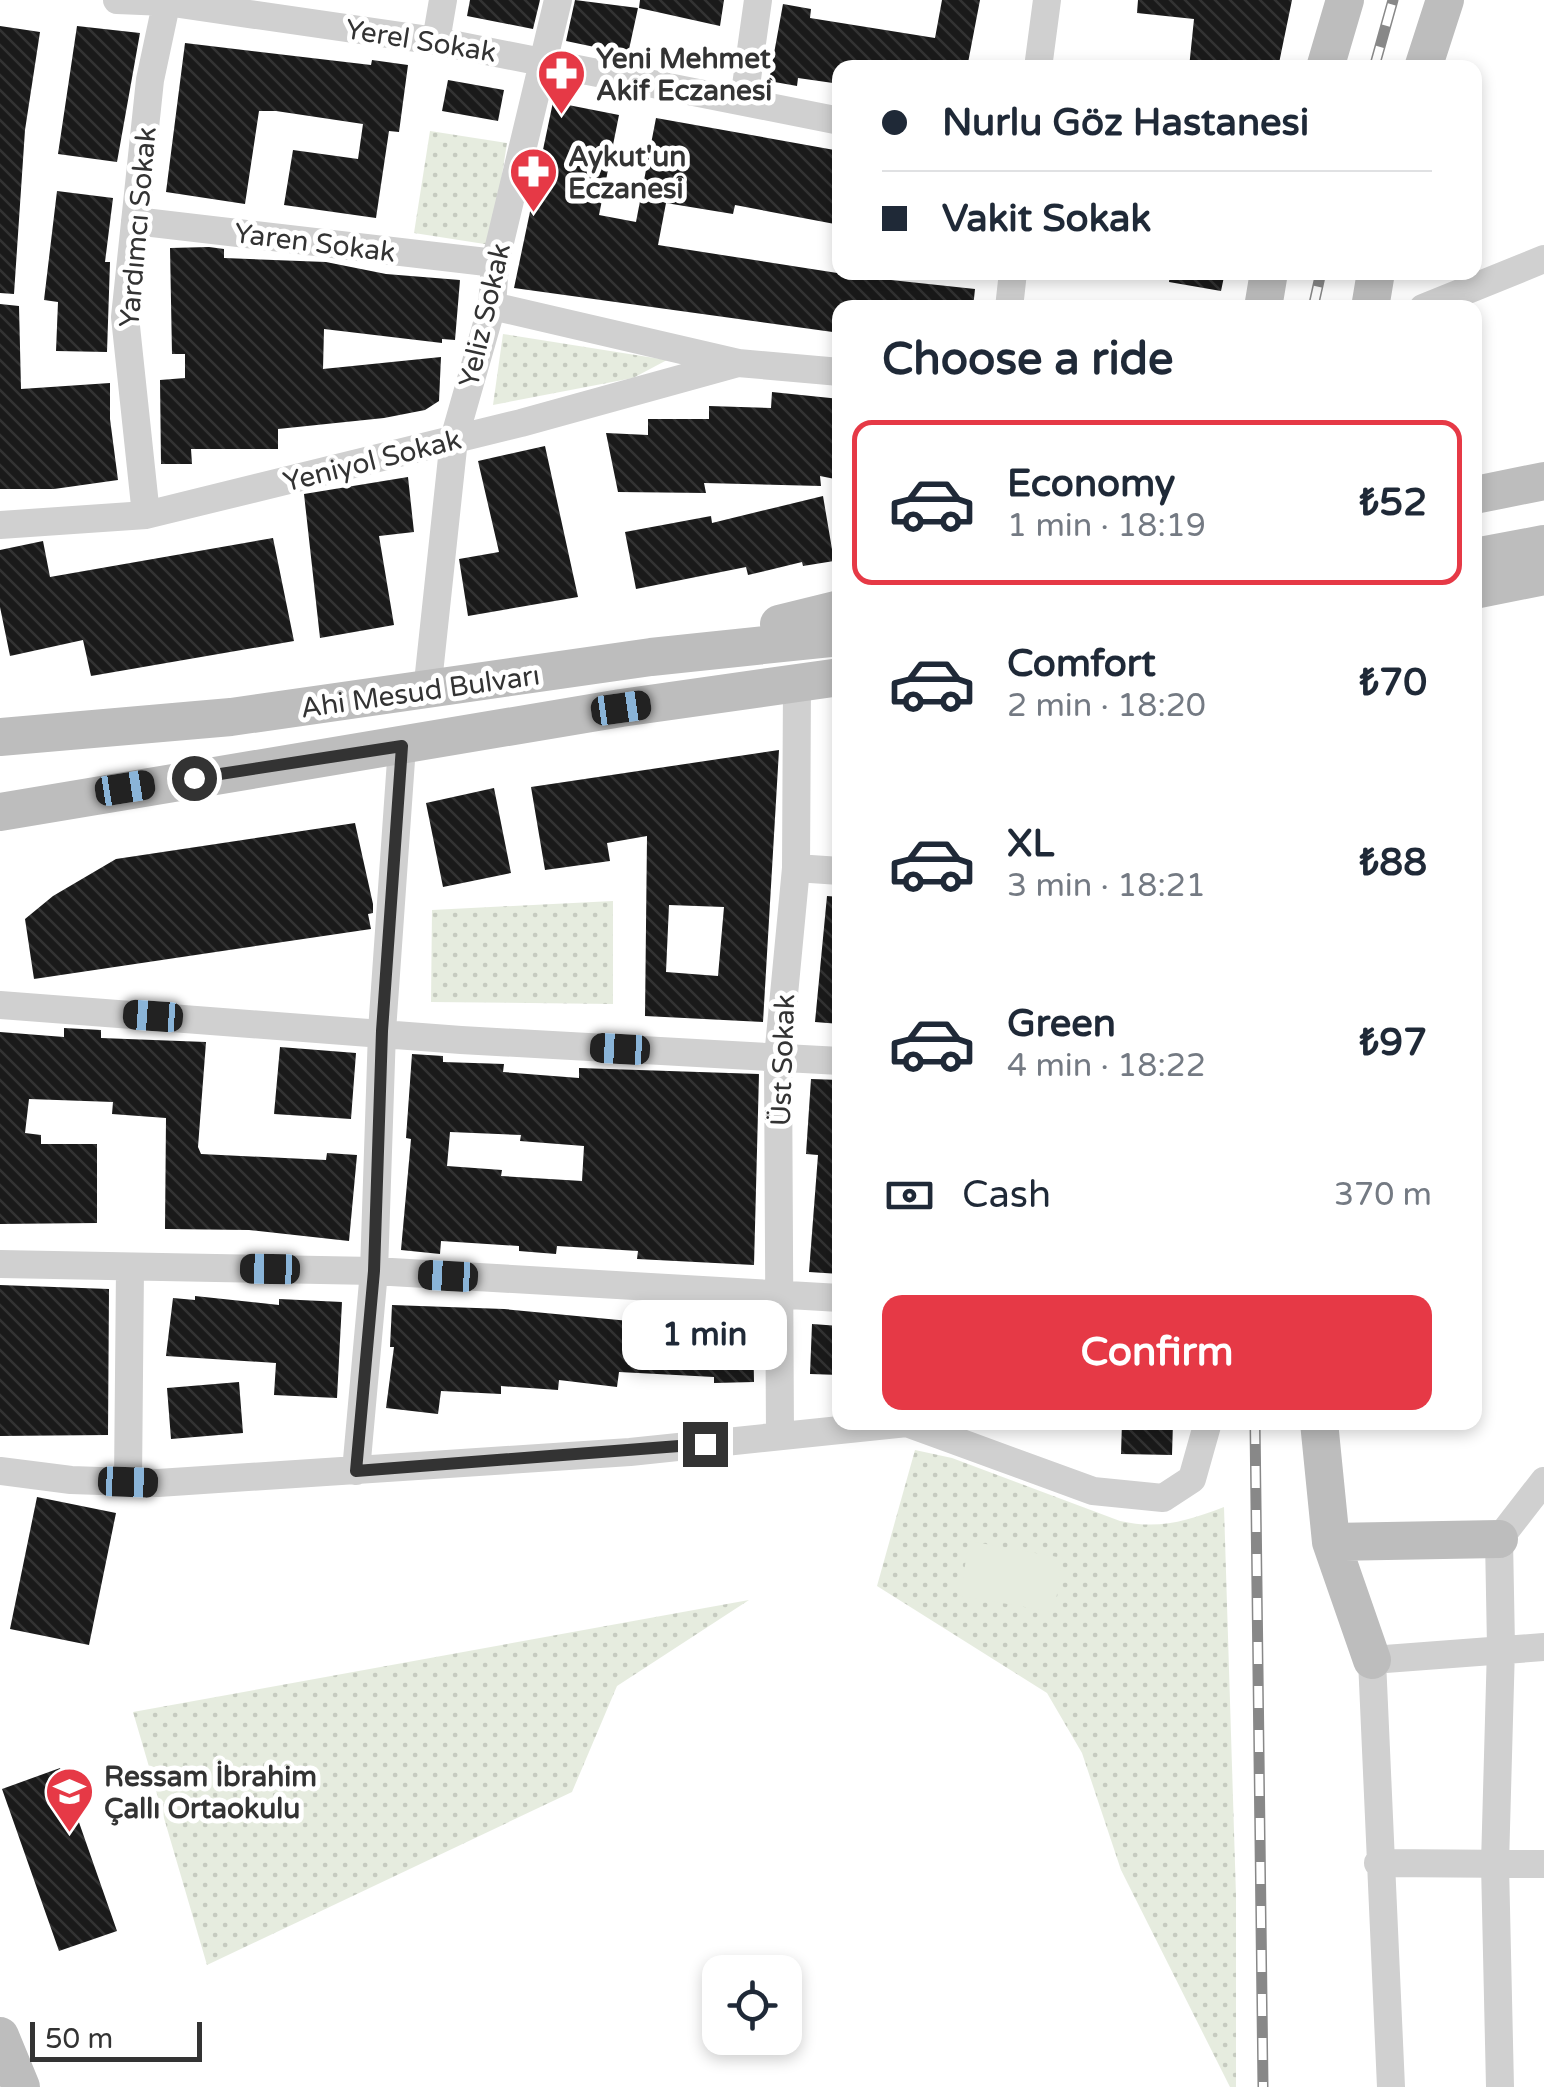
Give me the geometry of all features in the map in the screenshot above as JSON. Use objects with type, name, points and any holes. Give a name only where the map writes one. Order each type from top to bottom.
[{"type":"main road","points":[[1327,60],[1345,0]]},
{"type":"main road","points":[[1426,60],[1445,0]]},
{"type":"main road","points":[[1482,493],[1544,480]]},
{"type":"main road","points":[[1482,516],[1544,504]]},
{"type":"main road","points":[[1482,556],[1544,544]]},
{"type":"main road","points":[[1482,589],[1544,576]]},
{"type":"main road","points":[[651,657],[832,611]]},
{"type":"main road","name":"Ahi Mesud Bulvarı","points":[[0,738],[231,717],[651,657],[832,638]]},
{"type":"main road","name":"Ahi Mesud Bulvarı","points":[[0,812],[621,708],[832,678]]},
{"type":"main road","points":[[798,684],[832,690]]},
{"type":"main road","points":[[1320,1430],[1331,1542],[1372,1660]]},
{"type":"main road","points":[[1331,1542],[1498,1538]]},
{"type":"main road","points":[[0,2036],[22,2087]]},
{"type":"street","name":"Yerel Sokak","points":[[118,0],[166,1],[436,40],[832,119]]},
{"type":"street","points":[[436,40],[443,0]]},
{"type":"street","name":"Yeliz Sokak","points":[[427,692],[454,440],[492,306],[495,263],[558,0]]},
{"type":"street","points":[[744,100],[758,0]]},
{"type":"street","points":[[1039,60],[1046,0]]},
{"type":"street","name":"Yardımcı Sokak","points":[[146,515],[125,317],[150,80],[166,1]]},
{"type":"street","name":"Yaren Sokak","points":[[136,221],[495,263]]},
{"type":"street","points":[[1443,300],[1544,259]]},
{"type":"street","points":[[492,306],[738,363],[832,371]]},
{"type":"street","name":"Yeniyol Sokak","points":[[0,524],[146,515],[454,440],[738,363]]},
{"type":"street","name":"Üst Sokak","points":[[780,1436],[778,1058],[796,868],[798,684]]},
{"type":"street","points":[[356,1471],[374,1271],[382,1031],[402,746]]},
{"type":"street","points":[[796,868],[832,870]]},
{"type":"street","points":[[0,1006],[382,1031],[462,1040],[832,1061]]},
{"type":"street","points":[[0,1264],[374,1271],[832,1297]]},
{"type":"street","points":[[128,1482],[130,1267]]},
{"type":"street","points":[[0,1471],[128,1482],[356,1471],[839,1430]]},
{"type":"street","points":[[926,1430],[1093,1491],[1163,1498],[1192,1479],[1206,1430]]},
{"type":"street","points":[[1500,2087],[1495,1864],[1501,1647],[1498,1538],[1544,1481]]},
{"type":"street","points":[[1390,2087],[1372,1660],[1501,1647],[1544,1647]]},
{"type":"street","points":[[1378,1864],[1544,1864]]},
{"type":"shaded area","points":[[430,131],[507,143],[491,245],[414,233]]},
{"type":"shaded area","points":[[503,334],[667,360],[633,378],[493,405]]},
{"type":"shaded area","points":[[613,901],[613,1004],[431,1002],[432,910]]},
{"type":"shaded area","points":[[915,1450],[952,1458],[1120,1521],[1173,1523],[1224,1507],[1236,1896],[1236,2087],[1230,2087],[1121,1870],[1082,1753],[1047,1693],[877,1586]]},
{"type":"shaded area","points":[[969,1541],[1063,1558],[1054,1612],[960,1596]]},
{"type":"shaded area","points":[[749,1600],[617,1686],[572,1792],[207,1965],[133,1712]]},
{"type":"building","points":[[470,0],[540,0],[533,29],[467,16]]},
{"type":"building","points":[[575,0],[638,8],[628,54],[566,41]]},
{"type":"building","points":[[640,0],[724,0],[720,26],[639,8]]},
{"type":"building","points":[[942,0],[980,0],[969,60],[832,60],[832,83],[798,78],[797,86],[769,81],[783,4],[811,9],[810,18],[935,38]]},
{"type":"building","points":[[1138,0],[1292,0],[1280,60],[1190,60],[1194,19],[1137,13]]},
{"type":"building","points":[[0,26],[40,32],[25,130],[14,294],[0,293]]},
{"type":"building","points":[[77,26],[140,33],[117,162],[58,154]]},
{"type":"building","points":[[185,43],[371,65],[372,60],[408,65],[399,132],[389,131],[376,218],[284,205],[293,150],[358,159],[363,124],[276,111],[259,111],[245,204],[166,192]]},
{"type":"building","points":[[448,80],[504,90],[498,121],[442,111]]},
{"type":"building","points":[[553,102],[619,115],[599,215],[636,222],[656,118],[832,150],[832,223],[735,205],[733,214],[666,203],[658,245],[832,272],[832,280],[891,280],[975,289],[974,300],[832,300],[832,332],[514,288]]},
{"type":"building","points":[[57,191],[113,198],[105,262],[110,262],[107,352],[56,351],[58,302],[44,300]]},
{"type":"building","points":[[170,248],[224,249],[224,258],[326,262],[386,274],[460,280],[455,340],[442,339],[442,343],[324,329],[323,369],[441,357],[439,401],[425,410],[384,418],[278,429],[278,449],[191,449],[192,464],[161,464],[160,380],[185,378],[185,354],[172,354]]},
{"type":"building","points":[[1169,280],[1223,280],[1221,291]]},
{"type":"building","points":[[0,304],[19,306],[21,389],[110,383],[118,480],[54,489],[0,489]]},
{"type":"building","points":[[772,392],[832,398],[832,478],[820,476],[821,486],[704,483],[706,493],[618,492],[606,433],[648,435],[648,419],[709,419],[709,406],[771,408]]},
{"type":"building","points":[[545,446],[578,597],[468,616],[459,559],[499,552],[478,461]]},
{"type":"building","points":[[408,477],[414,532],[379,536],[394,625],[320,638],[304,494]]},
{"type":"building","points":[[823,496],[832,561],[803,566],[802,562],[748,575],[746,567],[636,589],[625,532],[711,516],[712,523]]},
{"type":"building","points":[[273,538],[294,641],[91,676],[83,640],[10,656],[0,607],[0,550],[43,541],[50,577]]},
{"type":"building","points":[[779,750],[763,1022],[645,1016],[647,836],[607,843],[610,861],[545,870],[531,787]],"holes":[[[669,905],[724,907],[718,976],[666,972]]]},
{"type":"building","points":[[494,788],[511,873],[443,887],[426,803]]},
{"type":"building","points":[[355,823],[373,904],[373,913],[368,914],[371,929],[34,979],[25,919],[53,896],[116,859]]},
{"type":"building","points":[[827,896],[832,896],[832,1023],[815,1022]]},
{"type":"building","points":[[64,1028],[101,1030],[101,1038],[206,1042],[198,1147],[201,1154],[326,1160],[327,1153],[357,1155],[349,1241],[249,1230],[165,1229],[166,1118],[112,1114],[113,1102],[29,1099],[25,1133],[41,1135],[41,1144],[97,1144],[97,1223],[0,1224],[0,1032],[64,1037]]},
{"type":"building","points":[[280,1047],[356,1053],[351,1119],[274,1114]]},
{"type":"building","points":[[412,1054],[443,1056],[443,1062],[504,1064],[503,1072],[579,1078],[579,1068],[759,1074],[754,1265],[637,1259],[638,1251],[557,1246],[556,1254],[519,1251],[519,1246],[441,1241],[440,1254],[401,1250],[411,1139],[406,1138]],"holes":[[[450,1132],[521,1135],[520,1141],[584,1146],[582,1181],[501,1176],[502,1170],[447,1166]]]},
{"type":"building","points":[[811,1079],[832,1080],[832,1273],[809,1272],[818,1155],[806,1154]]},
{"type":"building","points":[[0,1285],[109,1289],[108,1435],[0,1436]]},
{"type":"building","points":[[195,1296],[279,1305],[279,1299],[342,1302],[337,1398],[274,1395],[276,1363],[166,1356],[173,1298],[195,1300]]},
{"type":"building","points":[[392,1305],[504,1309],[714,1329],[753,1326],[754,1382],[714,1383],[714,1377],[619,1372],[617,1387],[559,1380],[558,1390],[501,1386],[501,1394],[441,1391],[438,1414],[386,1408],[394,1347],[390,1347]]},
{"type":"building","points":[[812,1324],[832,1325],[832,1375],[810,1374]]},
{"type":"building","points":[[239,1382],[243,1433],[171,1439],[167,1388]]},
{"type":"building","points":[[1122,1430],[1173,1430],[1172,1455],[1121,1454]]},
{"type":"building","points":[[37,1497],[116,1513],[89,1645],[10,1629]]},
{"type":"building","points":[[60,1768],[117,1931],[59,1951],[2,1789]]},
{"type":"railway","points":[[1376,60],[1393,0]]},
{"type":"railway","points":[[1315,300],[1319,280]]},
{"type":"railway","points":[[1255,1430],[1263,2087]]},
{"type":"place","name":"Yeni Mehmet Akif Eczanesi","points":[[561,116]]},
{"type":"place","name":"Aykut'un Eczanesi","points":[[533,214]]},
{"type":"place","name":"Ressam İbrahim Çallı Ortaokulu","points":[[69,1834]]},
{"type":"route","points":[[194,778],[402,746],[382,1031],[374,1271],[356,1471],[705,1444]]}]
